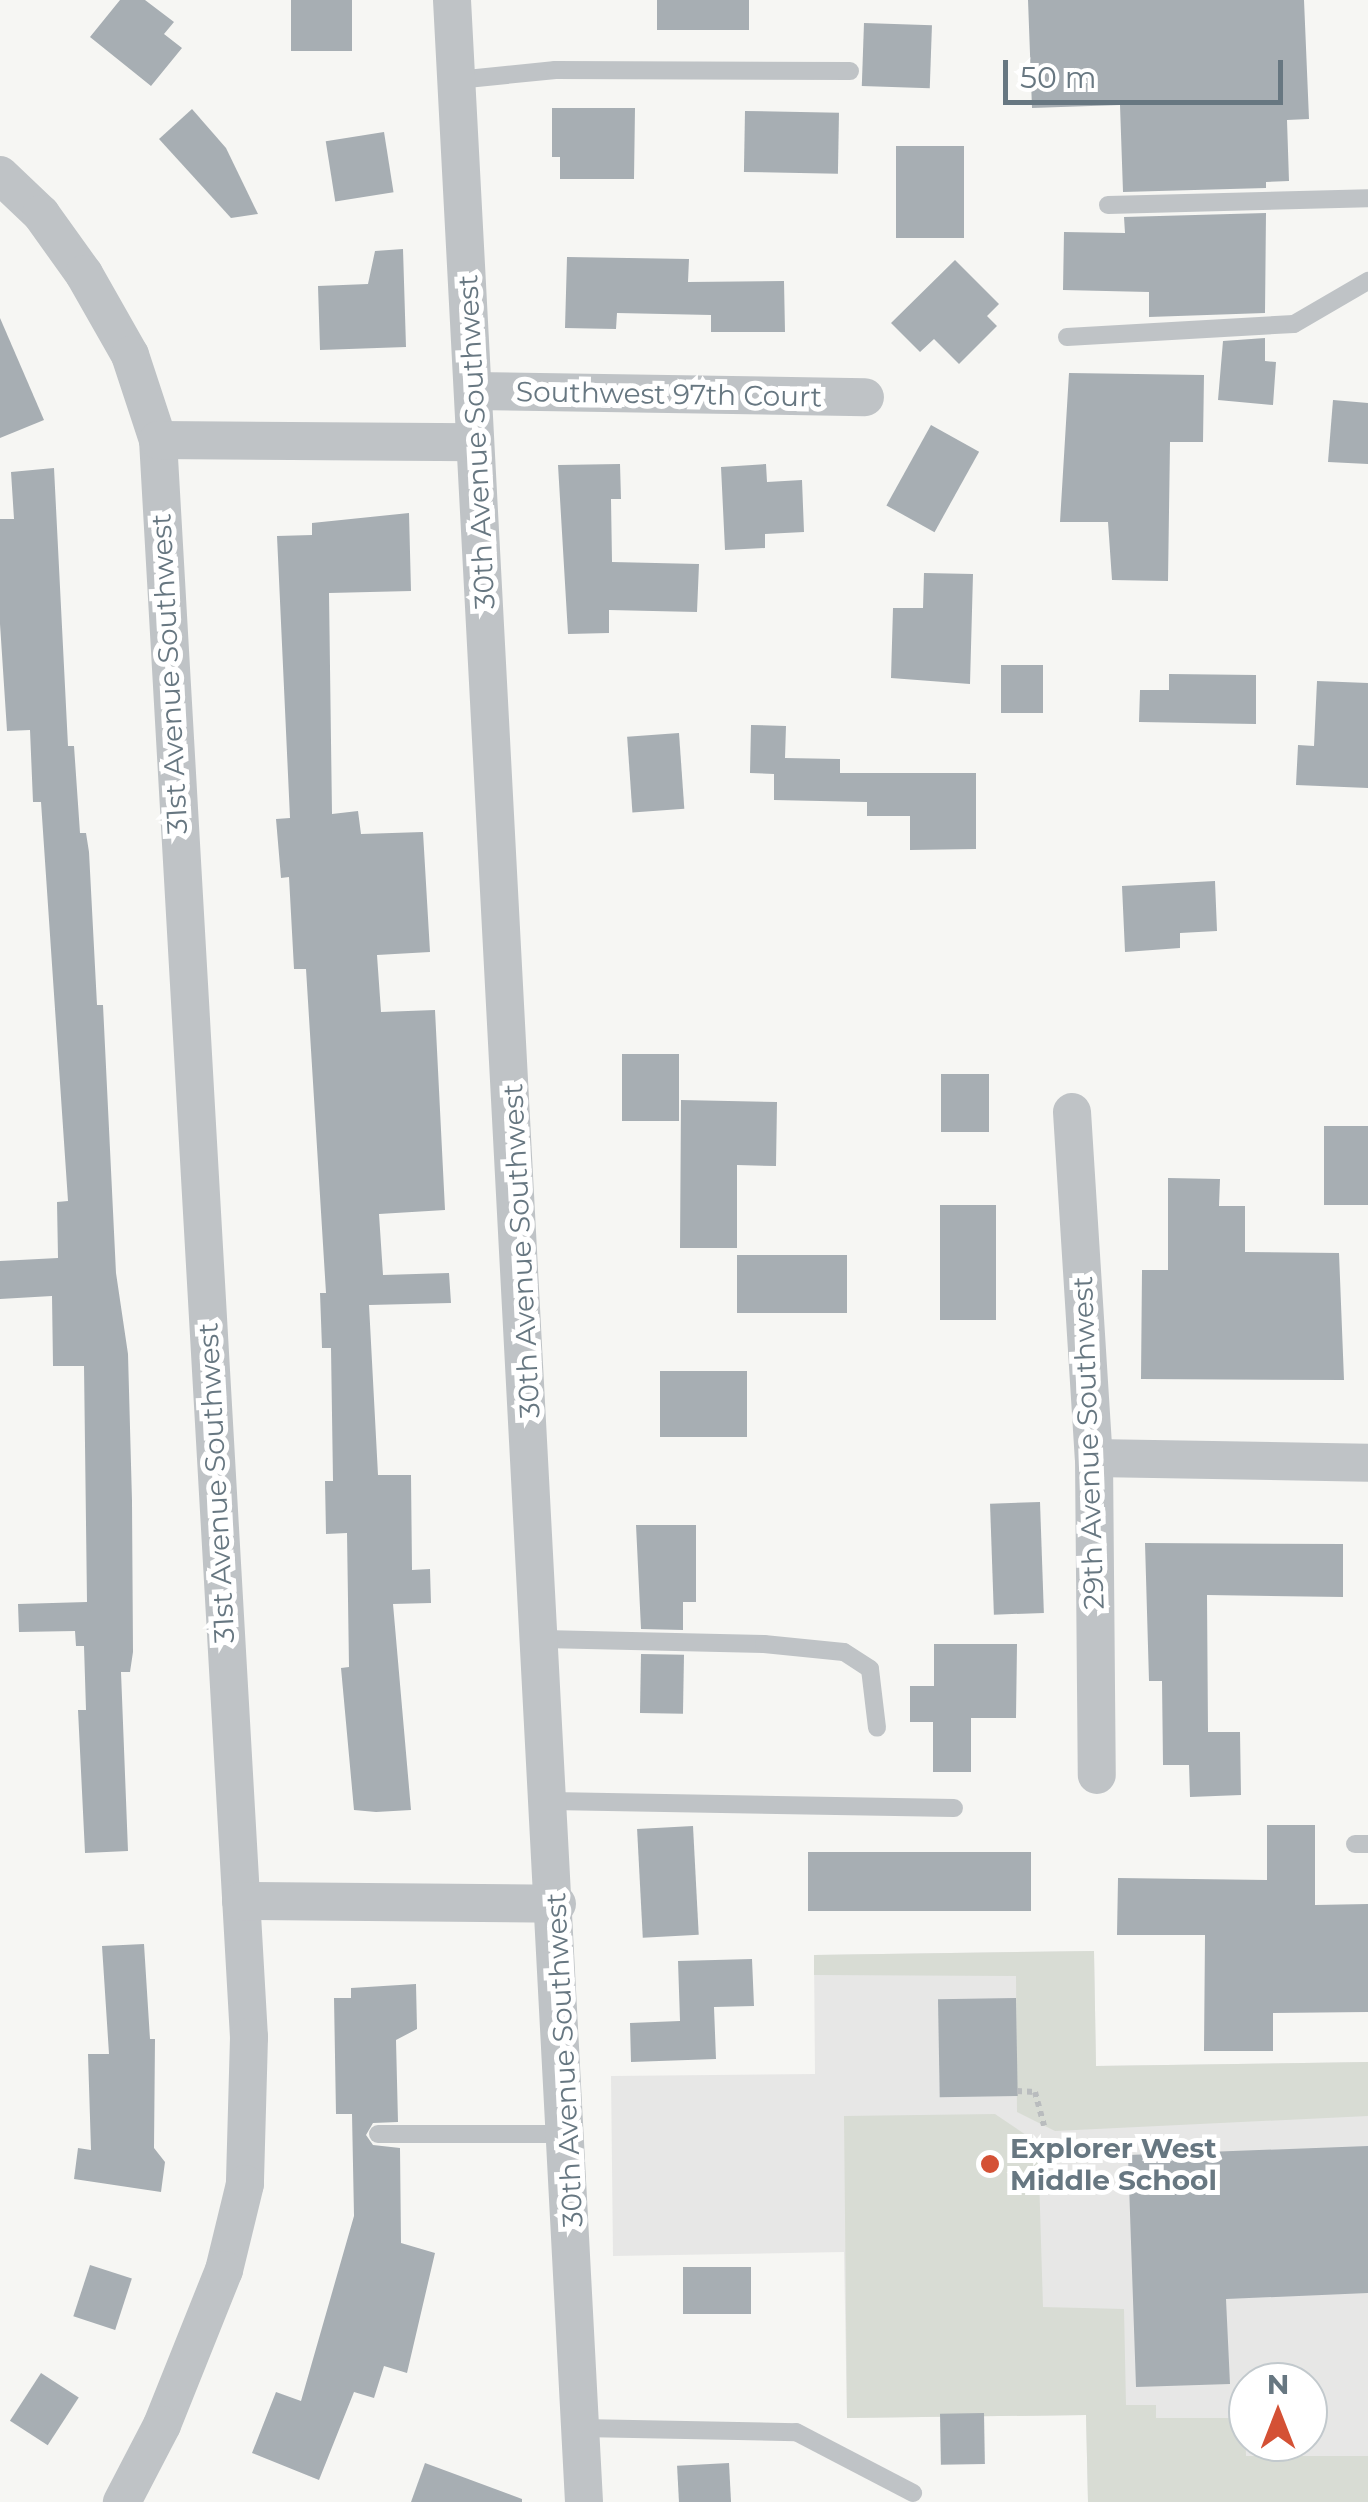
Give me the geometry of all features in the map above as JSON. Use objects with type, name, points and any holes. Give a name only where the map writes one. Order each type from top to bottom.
[{"type":"street","name":"30th Avenue Southwest","points":[[452,0],[557,1904],[584,2502]]},
{"type":"street","name":"31st Avenue Southwest","points":[[0,176],[41,214],[84,274],[130,356],[158,440],[241,1902],[251,2118],[245,2184],[200,2335],[122,2502]]},
{"type":"street","name":"Southwest 97th Court","points":[[474,391],[865,397]]},
{"type":"street","points":[[158,440],[475,442]]},
{"type":"street","name":"29th Avenue Southwest","points":[[1072,1112],[1094,1458],[1097,1775]]},
{"type":"street","points":[[1094,1458],[1368,1463]]},
{"type":"street","points":[[241,1902],[557,1904]]},
{"type":"lane","points":[[456,80],[555,70],[850,71]]},
{"type":"lane","points":[[1108,205],[1368,198]]},
{"type":"lane","points":[[1066,337],[1294,324],[1368,281]]},
{"type":"lane","points":[[543,1639],[764,1644],[844,1652],[870,1668],[877,1728]]},
{"type":"lane","points":[[551,1801],[954,1808]]},
{"type":"lane","points":[[378,2134],[568,2134]]},
{"type":"lane","points":[[581,2428],[796,2432],[914,2493]]},
{"type":"path","points":[[1017,2091],[1035,2092],[1044,2126]]},
{"type":"shaded area","name":"Explorer West Middle School","points":[[1094,1951],[1096,2066],[1368,2062],[1368,2502],[1088,2502],[1086,2415],[847,2418],[844,2252],[613,2256],[611,2076],[815,2074],[814,1955]]},
{"type":"shaded area","points":[[1094,1951],[1096,2066],[1368,2062],[1368,2116],[1055,2131],[1017,2112],[1016,1976],[814,1975],[814,1955]]},
{"type":"shaded area","points":[[995,2114],[1038,2143],[1043,2307],[1124,2309],[1126,2405],[1156,2405],[1156,2418],[1228,2418],[1228,2462],[1328,2462],[1328,2456],[1368,2456],[1368,2502],[1088,2502],[1086,2415],[847,2418],[844,2116]]},
{"type":"building","points":[[120,0],[145,0],[174,22],[164,34],[182,48],[151,86],[90,37]]},
{"type":"building","points":[[291,0],[352,0],[352,51],[291,51]]},
{"type":"building","points":[[657,0],[749,0],[749,30],[657,30]]},
{"type":"building","points":[[1028,0],[1304,0],[1309,119],[1287,120],[1289,181],[1266,182],[1266,188],[1123,192],[1120,105],[1032,108]]},
{"type":"building","points":[[864,23],[932,25],[930,88],[862,86]]},
{"type":"building","points":[[552,108],[635,108],[634,179],[560,179],[560,157],[552,157]]},
{"type":"building","points":[[192,109],[226,148],[258,214],[231,218],[159,139]]},
{"type":"building","points":[[745,111],[839,113],[838,174],[744,172]]},
{"type":"building","points":[[384,132],[394,192],[335,201],[326,141]]},
{"type":"building","points":[[896,146],[964,146],[964,238],[896,238]]},
{"type":"building","points":[[1266,213],[1265,313],[1149,317],[1149,292],[1063,290],[1064,232],[1125,233],[1124,217]]},
{"type":"building","points":[[403,249],[406,347],[320,350],[318,286],[368,284],[375,251]]},
{"type":"building","points":[[567,257],[689,259],[688,282],[784,281],[785,332],[711,332],[711,315],[617,313],[616,329],[565,328]]},
{"type":"building","points":[[955,260],[999,304],[987,316],[997,326],[959,364],[934,339],[920,352],[891,323]]},
{"type":"building","points":[[0,318],[44,420],[0,438]]},
{"type":"building","points":[[1265,338],[1265,361],[1276,362],[1273,405],[1218,400],[1223,341]]},
{"type":"building","points":[[1069,373],[1204,375],[1203,442],[1170,442],[1168,581],[1112,580],[1108,522],[1060,522]]},
{"type":"building","points":[[1333,400],[1368,403],[1368,464],[1328,462]]},
{"type":"building","points":[[931,425],[979,452],[935,532],[886,505]]},
{"type":"building","points":[[620,464],[621,499],[611,499],[612,562],[699,564],[697,612],[609,610],[609,633],[568,634],[558,465]]},
{"type":"building","points":[[766,464],[767,482],[802,480],[804,532],[765,534],[765,548],[725,550],[721,467]]},
{"type":"building","points":[[54,468],[68,746],[74,746],[80,833],[86,833],[89,852],[97,1005],[103,1005],[116,1273],[128,1354],[132,1501],[133,1652],[130,1672],[121,1672],[128,1851],[85,1853],[78,1710],[86,1710],[84,1646],[76,1646],[75,1631],[19,1632],[18,1604],[87,1602],[84,1366],[53,1366],[52,1296],[0,1299],[0,1261],[58,1258],[57,1202],[68,1201],[41,802],[33,802],[30,730],[7,731],[0,624],[0,519],[14,519],[11,472]]},
{"type":"building","points":[[409,513],[411,591],[329,593],[332,814],[358,811],[361,834],[423,832],[430,952],[377,955],[381,1012],[435,1010],[445,1210],[379,1214],[383,1275],[449,1273],[451,1303],[369,1305],[378,1475],[411,1475],[412,1570],[430,1569],[431,1603],[393,1604],[411,1810],[376,1812],[354,1810],[341,1668],[349,1667],[347,1533],[326,1534],[325,1481],[333,1481],[331,1348],[322,1348],[320,1293],[326,1293],[306,969],[294,969],[289,877],[281,878],[276,819],[290,818],[277,536],[312,535],[312,523]]},
{"type":"building","points":[[924,573],[973,574],[970,684],[891,678],[893,608],[923,608]]},
{"type":"building","points":[[1001,665],[1043,665],[1043,713],[1001,713]]},
{"type":"building","points":[[1169,674],[1256,675],[1256,724],[1139,722],[1140,690],[1169,690]]},
{"type":"building","points":[[1317,681],[1368,683],[1368,788],[1296,785],[1298,745],[1314,746]]},
{"type":"building","points":[[751,725],[786,726],[785,758],[840,759],[840,773],[976,773],[976,849],[910,850],[910,816],[867,816],[867,802],[774,800],[774,774],[750,773]]},
{"type":"building","points":[[679,733],[684,809],[632,812],[627,737]]},
{"type":"building","points":[[1215,881],[1217,931],[1180,933],[1180,948],[1125,952],[1122,886]]},
{"type":"building","points":[[622,1054],[679,1054],[679,1121],[622,1121]]},
{"type":"building","points":[[941,1074],[989,1074],[989,1132],[941,1132]]},
{"type":"building","points":[[681,1100],[777,1102],[776,1166],[737,1165],[737,1248],[680,1248]]},
{"type":"building","points":[[1324,1126],[1368,1126],[1368,1205],[1324,1205]]},
{"type":"building","points":[[1168,1178],[1220,1179],[1219,1206],[1245,1206],[1245,1252],[1339,1253],[1344,1380],[1141,1379],[1142,1270],[1168,1270]]},
{"type":"building","points":[[940,1205],[996,1205],[996,1320],[940,1320]]},
{"type":"building","points":[[737,1255],[847,1255],[847,1313],[737,1313]]},
{"type":"building","points":[[660,1371],[747,1371],[747,1437],[660,1437]]},
{"type":"building","points":[[1040,1502],[1044,1613],[994,1615],[990,1504]]},
{"type":"building","points":[[636,1525],[696,1525],[696,1602],[683,1602],[683,1630],[641,1629]]},
{"type":"building","points":[[1145,1543],[1343,1544],[1343,1597],[1207,1595],[1208,1732],[1240,1732],[1241,1795],[1190,1797],[1189,1765],[1163,1765],[1162,1681],[1149,1681]]},
{"type":"building","points":[[934,1644],[1017,1644],[1016,1718],[971,1718],[971,1772],[933,1772],[933,1722],[910,1722],[910,1686],[934,1686]]},
{"type":"building","points":[[641,1654],[684,1655],[683,1714],[640,1713]]},
{"type":"building","points":[[1267,1825],[1315,1825],[1315,1905],[1368,1904],[1368,2012],[1273,2013],[1273,2051],[1204,2051],[1205,1935],[1117,1935],[1118,1878],[1267,1880]]},
{"type":"building","points":[[693,1826],[699,1935],[643,1938],[637,1829]]},
{"type":"building","points":[[808,1852],[1031,1852],[1031,1911],[808,1911]]},
{"type":"building","points":[[144,1944],[150,2039],[155,2039],[154,2148],[165,2162],[161,2192],[74,2179],[78,2148],[91,2150],[88,2054],[109,2054],[102,1946]]},
{"type":"building","points":[[752,1959],[754,2006],[714,2007],[716,2059],[631,2062],[630,2023],[680,2021],[678,1961]]},
{"type":"building","points":[[416,1984],[417,2029],[396,2040],[398,2122],[373,2123],[366,2135],[373,2145],[400,2148],[401,2243],[435,2253],[407,2373],[384,2366],[374,2398],[354,2392],[319,2480],[252,2453],[276,2392],[301,2401],[354,2216],[352,2114],[336,2114],[334,1998],[351,1998],[351,1988]]},
{"type":"building","points":[[1016,1998],[1018,2096],[940,2097],[938,1999]]},
{"type":"building","points":[[1368,2146],[1368,2293],[1226,2299],[1228,2384],[1136,2387],[1128,2155]]},
{"type":"building","points":[[90,2265],[132,2279],[115,2330],[73,2316]]},
{"type":"building","points":[[683,2267],[751,2267],[751,2314],[683,2314]]},
{"type":"building","points":[[41,2373],[79,2398],[48,2445],[10,2421]]},
{"type":"building","points":[[984,2413],[985,2464],[941,2465],[940,2414]]},
{"type":"building","points":[[425,2463],[522,2499],[522,2502],[411,2502]]},
{"type":"building","points":[[729,2463],[731,2502],[679,2502],[677,2466]]},
{"type":"place","name":"Explorer West Middle School","points":[[990,2164]]}]
